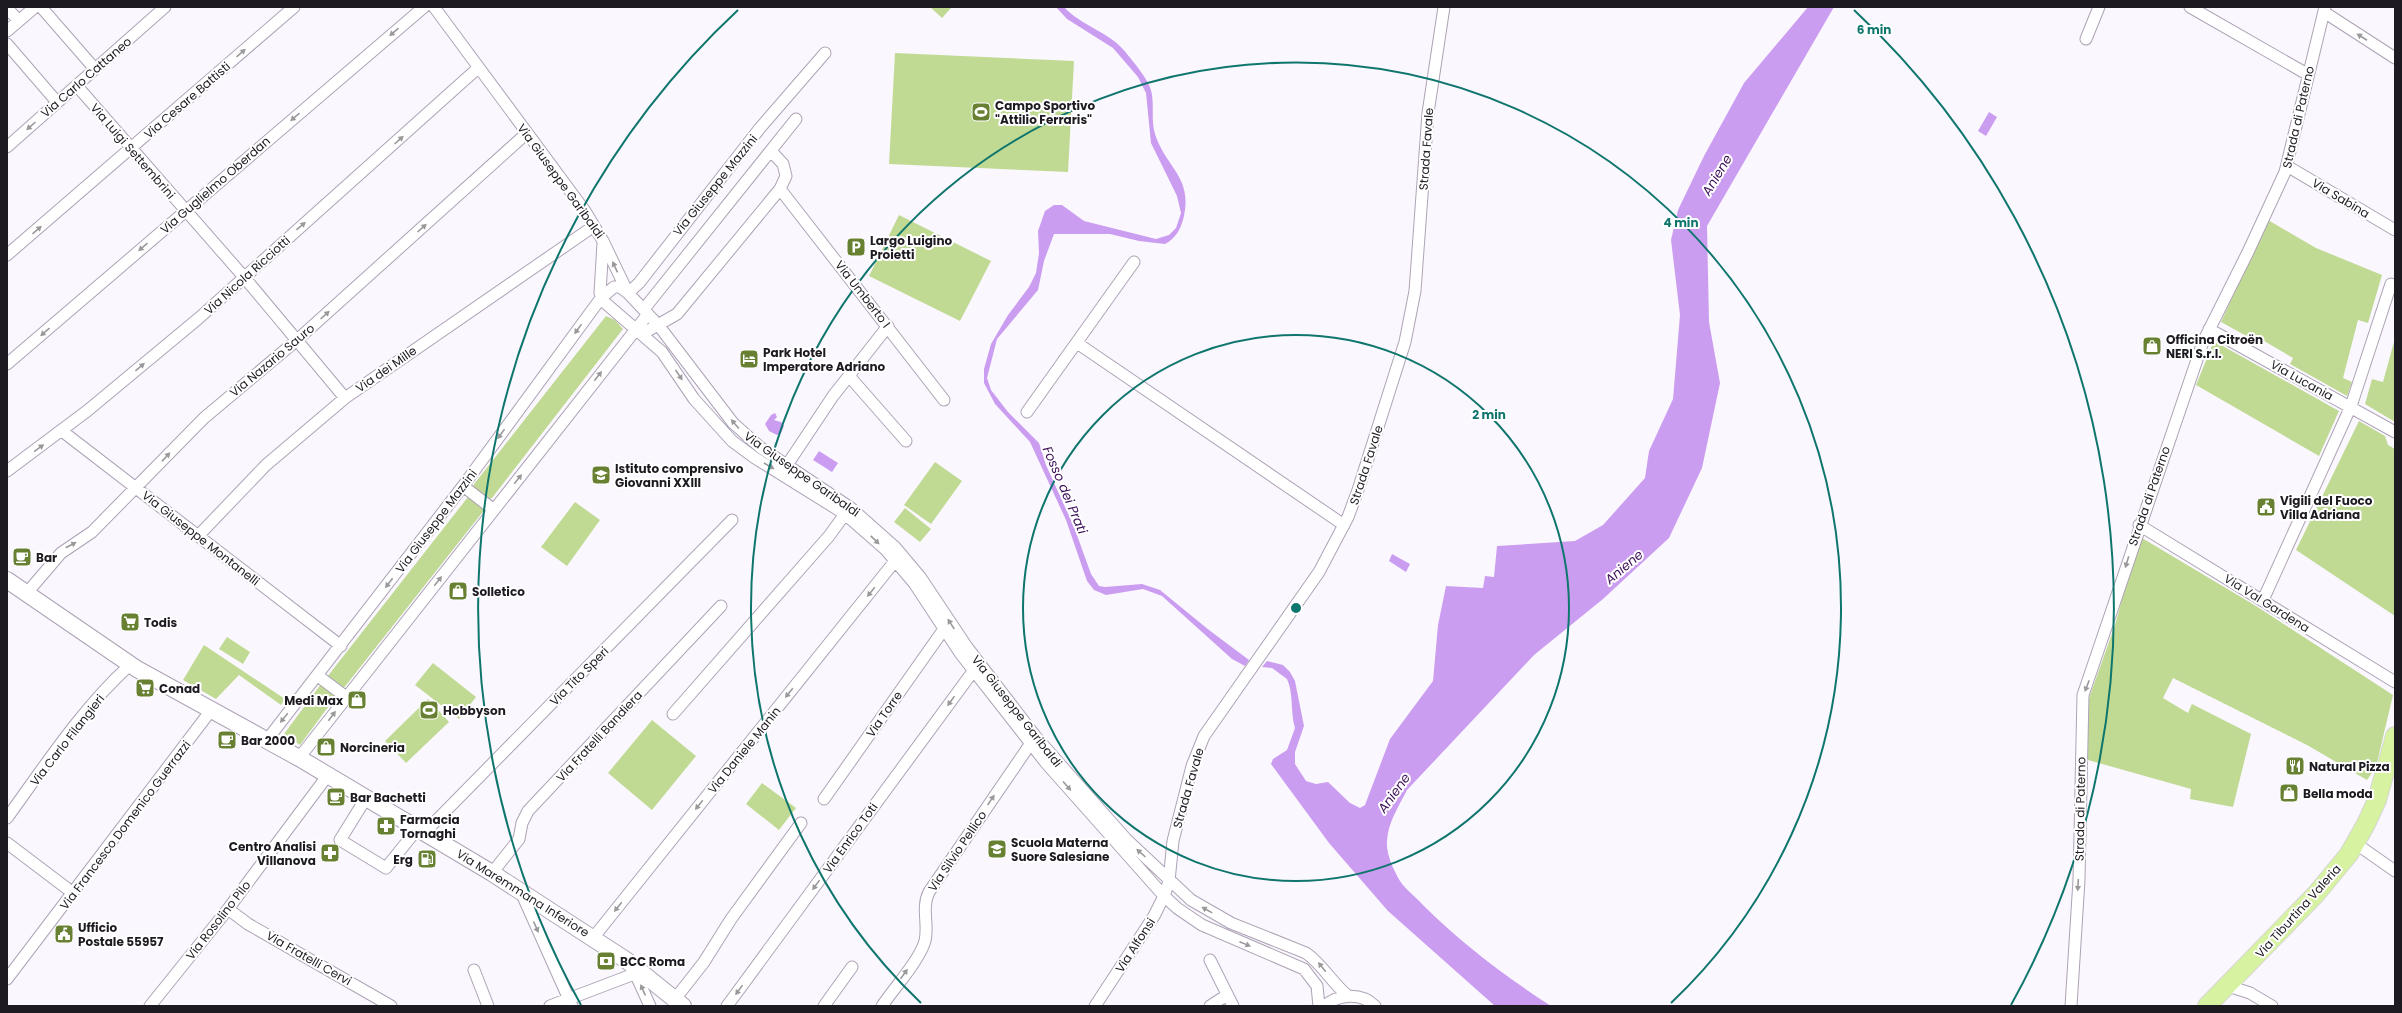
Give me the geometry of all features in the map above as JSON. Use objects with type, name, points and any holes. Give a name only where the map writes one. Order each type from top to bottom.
[{"type":"main road","name":"Via Maremmana Inferiore","points":[[7,580],[130,665],[300,758],[492,873],[593,938],[679,1002]]},
{"type":"main road","name":"Via Tiburtina Valeria","points":[[2207,1006],[2316,894],[2355,843],[2377,800],[2395,739]]},
{"type":"street","points":[[7,31],[35,7]]},
{"type":"street","points":[[41,7],[95,69]]},
{"type":"street","name":"Via Carlo Cattaneo","points":[[7,147],[165,7]]},
{"type":"street","name":"Via Cesare Battisti","points":[[7,255],[294,7]]},
{"type":"street","name":"Via Guglielmo Oberdan","points":[[7,364],[424,7]]},
{"type":"street","name":"Via Giuseppe Garibaldi","points":[[434,7],[594,226],[603,240],[628,292],[659,326],[733,423],[753,442],[852,508],[904,556],[921,578],[966,647],[1036,737],[1113,825],[1169,881],[1191,900],[1218,916],[1306,953],[1317,961],[1335,985],[1348,996]]},
{"type":"street","name":"Strada Favale","points":[[1169,881],[1173,842],[1192,766],[1202,741],[1272,637],[1312,583],[1344,525],[1360,485],[1401,355],[1412,311],[1419,259],[1428,113],[1444,7]]},
{"type":"street","points":[[2086,40],[2099,7]]},
{"type":"street","points":[[2190,7],[2308,74]]},
{"type":"street","points":[[7,8],[19,22]]},
{"type":"street","points":[[2325,10],[2395,58]]},
{"type":"street","name":"Strada di Paterno","points":[[2071,1006],[2079,880],[2083,694],[2098,655],[2139,525],[2201,347],[2248,252],[2287,166],[2308,74],[2325,10]]},
{"type":"street","points":[[7,44],[57,102]]},
{"type":"street","name":"Via Giuseppe Mazzini","points":[[267,740],[318,676],[463,486],[601,298],[614,287],[620,287],[628,292],[639,283],[760,128],[825,53]]},
{"type":"street","name":"Via Nicola Ricciotti","points":[[7,470],[62,431],[199,318],[478,68]]},
{"type":"street","name":"Via Luigi Settembrini","points":[[77,86],[244,277],[345,398]]},
{"type":"street","points":[[300,758],[346,697],[494,510],[638,332],[646,312],[796,119]]},
{"type":"street","name":"Via Nazario Sauro","points":[[26,594],[60,553],[89,535],[204,418],[297,340],[527,133]]},
{"type":"street","points":[[638,332],[659,326],[677,314],[780,188],[786,176],[783,164],[771,151]]},
{"type":"street","name":"Via Sabina","points":[[2287,166],[2395,230]]},
{"type":"street","name":"Via Umberto I","points":[[780,188],[944,400]]},
{"type":"street","name":"Via dei Mille","points":[[198,536],[266,465],[345,398],[594,226]]},
{"type":"street","points":[[603,240],[601,298],[608,307],[638,332]]},
{"type":"street","points":[[1027,412],[1134,262]]},
{"type":"street","points":[[2263,600],[2351,406],[2391,284]]},
{"type":"street","points":[[787,465],[848,376],[888,326]]},
{"type":"street","name":"Via Lucania","points":[[2209,329],[2351,406],[2395,432]]},
{"type":"street","name":"Via Giuseppe Garibaldi","points":[[638,332],[654,344],[670,362],[694,399],[732,441],[755,458],[845,514],[864,530],[895,562],[914,583],[944,629],[1030,743],[1164,896],[1177,908],[1202,925],[1304,969],[1317,986],[1319,1006]]},
{"type":"street","points":[[1077,343],[1344,525]]},
{"type":"street","points":[[848,376],[906,441]]},
{"type":"street","name":"Via Giuseppe Montanelli","points":[[62,431],[341,646]]},
{"type":"street","points":[[463,486],[494,510]]},
{"type":"street","points":[[673,714],[829,536],[845,514]]},
{"type":"street","name":"Via Tito Speri","points":[[366,798],[340,840],[386,868],[422,830],[732,520]]},
{"type":"street","name":"Via Val Gardena","points":[[2139,525],[2395,682]]},
{"type":"street","name":"Via Daniele Manin","points":[[593,938],[895,562]]},
{"type":"street","name":"Via Fratelli Bandiera","points":[[492,873],[519,840],[522,823],[528,811],[721,606]]},
{"type":"street","name":"Via Torre","points":[[824,799],[944,629]]},
{"type":"street","name":"Via Carlo Filangieri","points":[[8,814],[114,679],[130,665]]},
{"type":"street","name":"Via Enrico Toti","points":[[727,1006],[974,670]]},
{"type":"street","points":[[318,676],[346,697]]},
{"type":"street","name":"Via Francesco Domenico Guerrazzi","points":[[7,979],[212,709]]},
{"type":"street","name":"Via Silvio Pellico","points":[[882,1006],[923,946],[926,930],[925,908],[929,892],[1030,743]]},
{"type":"street","name":"Via Rosolino Pilo","points":[[150,1006],[228,909],[328,775]]},
{"type":"street","points":[[679,1002],[727,925],[801,823]]},
{"type":"street","points":[[7,843],[73,893]]},
{"type":"street","points":[[2355,843],[2395,870]]},
{"type":"street","name":"Via Alfonsi","points":[[1096,1006],[1154,916],[1164,896],[1169,881]]},
{"type":"street","points":[[520,892],[570,1002]]},
{"type":"street","name":"Via Fratelli Cervi","points":[[228,909],[248,924],[391,1006]]},
{"type":"street","points":[[1210,960],[1233,1006]]},
{"type":"street","points":[[824,1006],[852,967]]},
{"type":"street","points":[[474,970],[488,1006]]},
{"type":"street","points":[[550,1006],[570,1002],[638,972],[650,1006]]},
{"type":"street","points":[[2228,986],[2250,993],[2272,1006]]},
{"type":"street","points":[[1210,1006],[1227,995]]},
{"type":"street","points":[[1324,1006],[1339,997],[1348,996],[1361,997],[1376,1006]]},
{"type":"green space","points":[[930,7],[952,7],[942,18]]},
{"type":"green space","name":"Campo Sportivo \"Attilio Ferraris\"","points":[[895,53],[1074,61],[1068,172],[889,164]]},
{"type":"green space","points":[[899,215],[991,261],[960,321],[869,276]]},
{"type":"green space","points":[[2268,220],[2316,248],[2382,275],[2368,323],[2358,320],[2343,378],[2352,382],[2347,396],[2290,364],[2293,358],[2252,334],[2250,338],[2221,322]]},
{"type":"green space","points":[[606,316],[615,320],[623,329],[492,498],[487,500],[471,488]]},
{"type":"green space","points":[[2395,338],[2395,422],[2365,404],[2372,379],[2383,382]]},
{"type":"green space","points":[[2214,341],[2339,411],[2319,456],[2196,385]]},
{"type":"green space","points":[[2359,421],[2385,436],[2388,445],[2395,449],[2395,616],[2296,550]]},
{"type":"green space","points":[[935,462],[962,481],[931,524],[904,505]]},
{"type":"green space","points":[[468,497],[485,509],[343,689],[327,677]]},
{"type":"green space","points":[[575,502],[600,520],[567,566],[541,547]]},
{"type":"green space","points":[[905,508],[931,529],[920,542],[894,522]]},
{"type":"green space","points":[[2142,538],[2256,606],[2393,695],[2376,767],[2367,780],[2307,745],[2173,678],[2163,698],[2188,713],[2192,704],[2251,734],[2233,807],[2190,799],[2191,789],[2088,760],[2088,701],[2115,625],[2136,548]]},
{"type":"green space","points":[[227,637],[250,652],[243,664],[219,649]]},
{"type":"green space","points":[[204,645],[285,699],[281,705],[239,675],[216,699],[183,680]]},
{"type":"green space","points":[[433,663],[476,697],[459,719],[415,685]]},
{"type":"green space","points":[[321,684],[337,695],[300,745],[284,734]]},
{"type":"green space","points":[[428,699],[449,722],[406,763],[385,741]]},
{"type":"green space","points":[[652,720],[696,756],[652,810],[608,773]]},
{"type":"green space","points":[[762,783],[796,808],[779,830],[746,804]]},
{"type":"water","points":[[1056,7],[1064,7],[1071,14],[1113,40],[1127,54],[1146,79],[1152,95],[1153,124],[1155,134],[1166,157],[1178,174],[1185,193],[1183,220],[1177,234],[1172,240],[1165,244],[1139,241],[1110,234],[1054,234],[1044,261],[1038,290],[997,339],[987,378],[991,390],[1008,412],[1039,443],[1046,465],[1074,527],[1091,574],[1099,586],[1105,587],[1142,584],[1160,590],[1249,660],[1245,666],[1232,659],[1162,596],[1143,589],[1106,595],[1094,590],[1087,581],[1066,520],[1030,442],[995,404],[984,383],[984,369],[991,344],[1008,315],[1029,287],[1036,273],[1039,253],[1038,231],[1045,211],[1054,205],[1062,205],[1084,221],[1156,239],[1169,235],[1176,228],[1181,213],[1177,196],[1151,143],[1146,93],[1138,77],[1113,48],[1067,19]]},
{"type":"water","name":"Aniene","points":[[1808,7],[1834,7],[1707,226],[1709,322],[1720,383],[1702,468],[1669,538],[1603,599],[1534,655],[1407,790],[1389,827],[1387,846],[1390,861],[1400,881],[1405,887],[1453,933],[1517,983],[1551,1006],[1495,1006],[1388,911],[1329,843],[1271,764],[1273,759],[1287,750],[1295,728],[1287,679],[1272,668],[1262,667],[1267,661],[1283,665],[1290,672],[1295,681],[1304,726],[1295,752],[1295,764],[1306,781],[1316,784],[1328,782],[1350,803],[1360,808],[1365,805],[1390,739],[1433,681],[1438,625],[1446,586],[1483,588],[1485,576],[1494,577],[1497,546],[1575,541],[1603,525],[1645,478],[1649,451],[1673,399],[1680,315],[1671,240],[1678,210],[1704,156],[1744,83]]},
{"type":"water","points":[[1989,112],[1997,117],[1986,136],[1978,131]]},
{"type":"water","points":[[775,413],[777,417],[774,420],[781,422],[784,426],[781,433],[777,435],[769,431],[765,424],[771,415]]},
{"type":"water","points":[[819,451],[838,463],[832,472],[813,460]]},
{"type":"water","points":[[1392,554],[1410,564],[1406,572],[1389,561]]},
{"type":"place","name":"Campo Sportivo \"Attilio Ferraris\"","points":[[981,112]]},
{"type":"place","name":"Largo Luigino Proietti","points":[[856,247]]},
{"type":"place","name":"Officina Citroën NERI S.r.l.","points":[[2152,346]]},
{"type":"place","name":"Park Hotel Imperatore Adriano","points":[[749,359]]},
{"type":"place","name":"Istituto comprensivo Giovanni XXIII","points":[[601,475]]},
{"type":"place","name":"Vigili del Fuoco Villa Adriana","points":[[2266,507]]},
{"type":"place","name":"Bar","points":[[22,557]]},
{"type":"place","name":"Solletico","points":[[458,591]]},
{"type":"place","name":"Todis","points":[[130,622]]},
{"type":"place","name":"Conad","points":[[145,688]]},
{"type":"place","name":"Medi Max","points":[[357,700]]},
{"type":"place","name":"Hobbyson","points":[[429,710]]},
{"type":"place","name":"Bar 2000","points":[[227,740]]},
{"type":"place","name":"Norcineria","points":[[326,747]]},
{"type":"place","name":"Natural Pizza","points":[[2295,766]]},
{"type":"place","name":"Bella moda","points":[[2289,793]]},
{"type":"place","name":"Bar Bachetti","points":[[336,797]]},
{"type":"place","name":"Farmacia Tornaghi","points":[[386,826]]},
{"type":"place","name":"Scuola Materna Suore Salesiane","points":[[997,849]]},
{"type":"place","name":"Centro Analisi Villanova","points":[[330,853]]},
{"type":"place","name":"Erg","points":[[427,859]]},
{"type":"place","name":"Ufficio Postale 55957","points":[[64,934]]},
{"type":"place","name":"BCC Roma","points":[[606,961]]},
{"type":"water label","name":"Fosso dei Prati","points":[[1065,490]]}]
